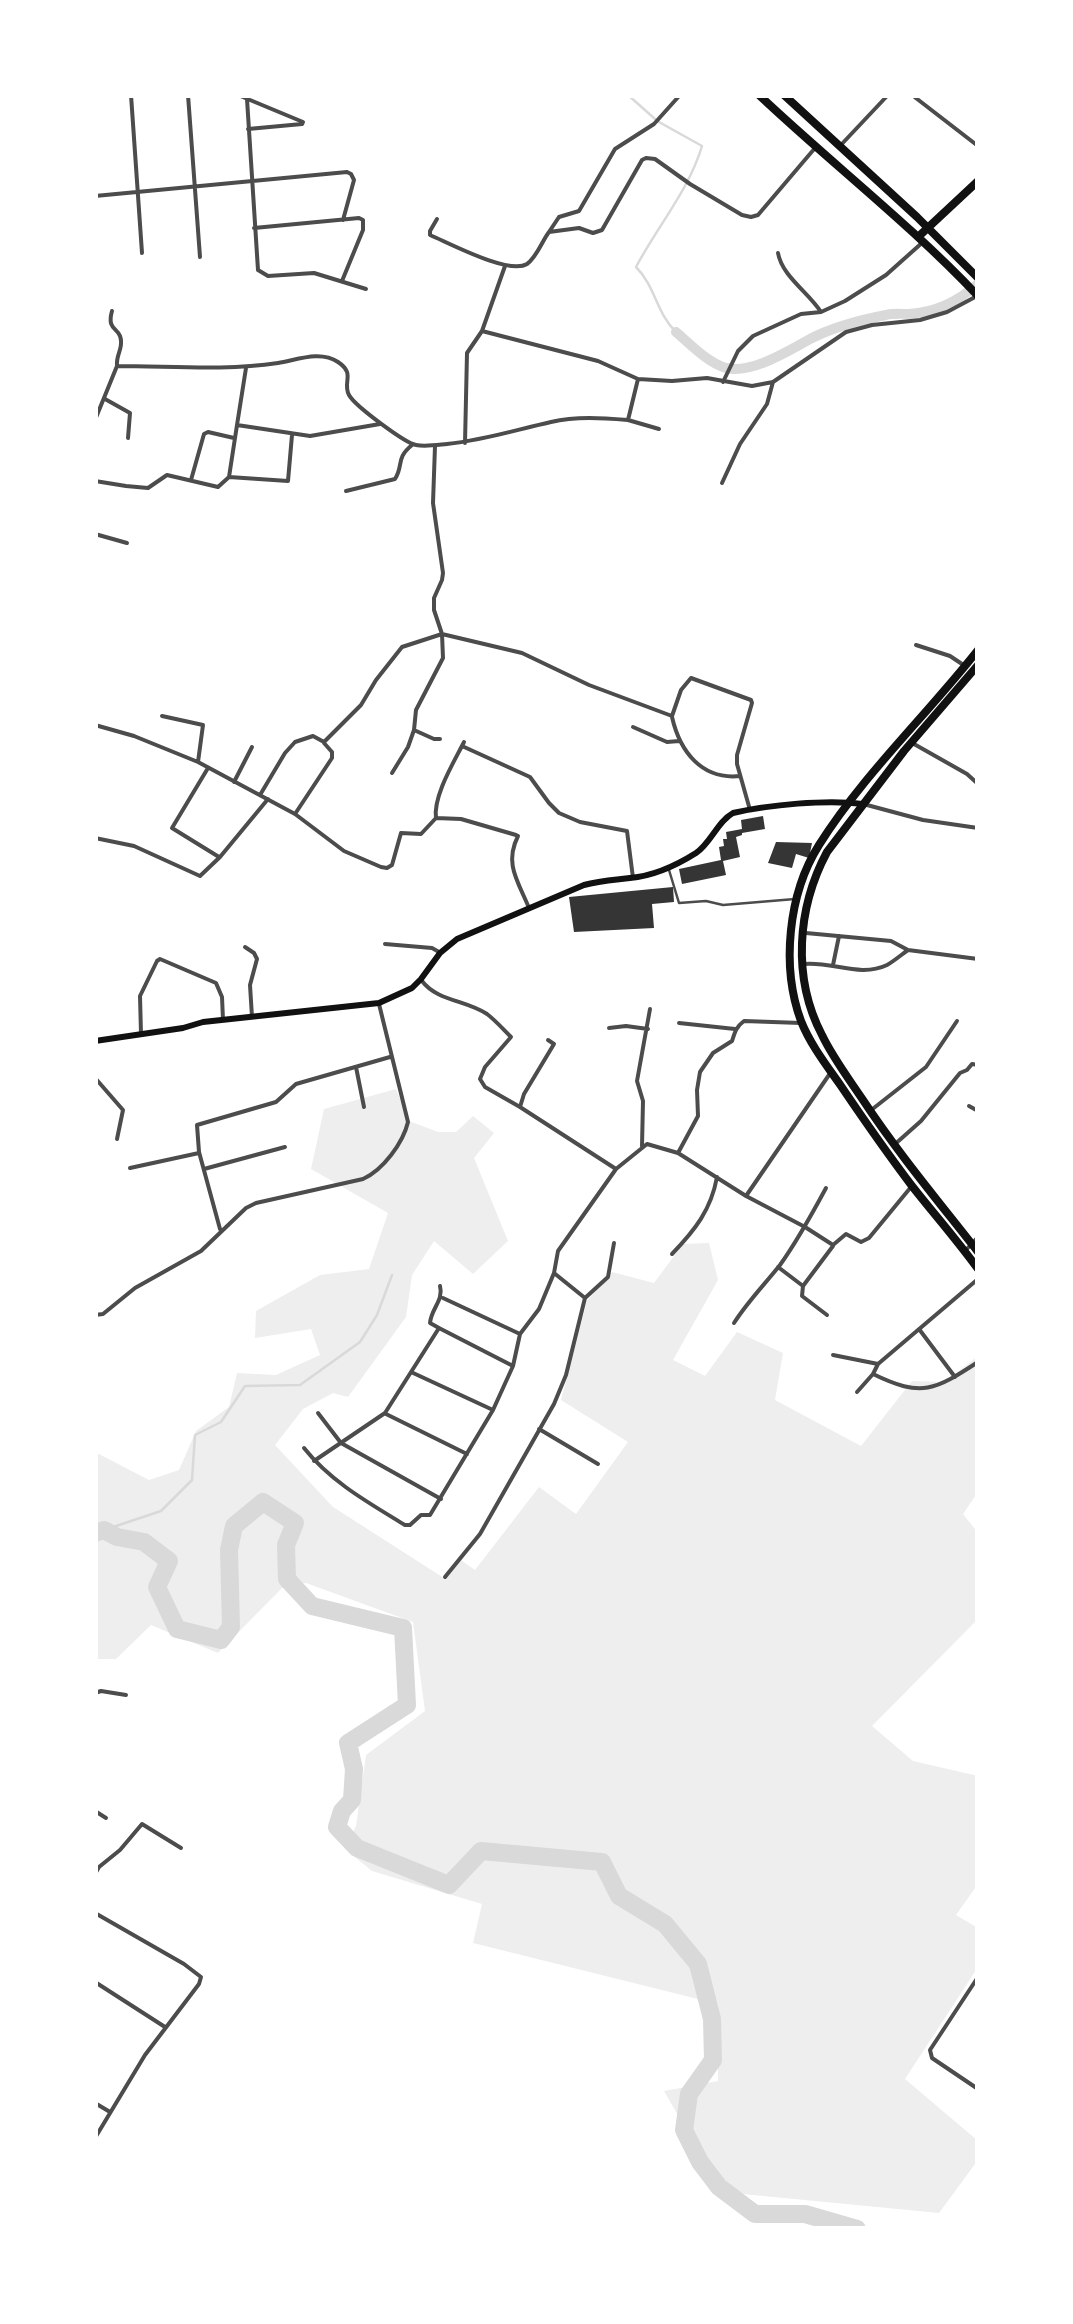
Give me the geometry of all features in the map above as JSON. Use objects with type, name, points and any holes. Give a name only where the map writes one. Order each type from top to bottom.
[{"type":"highway","points":[[759,95],[977,295]]},
{"type":"highway","points":[[784,95],[978,278]]},
{"type":"highway","points":[[920,240],[978,181]]},
{"type":"highway","points":[[973,1246],[912,1186],[831,1072],[802,1023],[792,973],[792,932],[800,884],[818,846],[849,802],[978,650]]},
{"type":"highway","points":[[978,665],[827,852],[808,901],[802,933],[807,997],[818,1028],[870,1111],[973,1246],[978,1269]]},
{"type":"main road","points":[[95,1041],[223,1020],[379,1003],[404,993],[457,939],[594,882],[633,878],[668,867],[702,848],[727,817],[750,810],[862,804]]},
{"type":"street","points":[[131,95],[142,253]]},
{"type":"street","points":[[188,95],[200,257]]},
{"type":"street","points":[[238,95],[304,123],[248,129]]},
{"type":"street","points":[[437,219],[430,235],[505,266],[525,265],[559,217],[579,211],[616,149],[654,124],[680,95]]},
{"type":"street","points":[[839,147],[888,95]]},
{"type":"street","points":[[912,95],[978,146]]},
{"type":"street","points":[[247,98],[258,270],[268,276],[314,273],[366,289]]},
{"type":"street","points":[[549,232],[602,230],[646,158],[655,159],[742,215],[756,216],[815,148]]},
{"type":"street","points":[[95,196],[347,172],[354,180],[343,220]]},
{"type":"street","points":[[254,228],[363,220],[342,281]]},
{"type":"street","points":[[723,382],[738,350],[753,336],[801,314],[821,312],[845,301],[886,275],[920,240]]},
{"type":"street","points":[[778,253],[783,268],[821,312]]},
{"type":"street","points":[[465,442],[467,353],[482,331],[505,266]]},
{"type":"street","points":[[482,331],[598,361],[638,378],[700,378],[752,386],[774,382],[846,332],[886,322],[920,320],[947,312],[977,295]]},
{"type":"street","points":[[95,420],[117,366],[116,356],[122,342],[110,326],[112,311]]},
{"type":"street","points":[[117,366],[246,368],[314,356],[336,360],[346,369],[350,397],[412,445],[492,438],[553,421],[588,418],[628,420],[659,429]]},
{"type":"street","points":[[95,480],[148,488],[167,476],[218,487],[229,477],[246,368]]},
{"type":"street","points":[[628,420],[638,378]]},
{"type":"street","points":[[722,483],[740,444],[767,404],[774,382]]},
{"type":"street","points":[[105,398],[130,412],[128,438]]},
{"type":"street","points":[[236,425],[292,434],[324,434],[380,424]]},
{"type":"street","points":[[190,480],[205,432],[234,438]]},
{"type":"street","points":[[229,477],[288,481],[292,434]]},
{"type":"street","points":[[346,491],[395,479],[401,456],[412,445]]},
{"type":"street","points":[[392,773],[408,747],[416,710],[443,658],[442,634],[434,610],[443,573],[433,503],[434,446]]},
{"type":"street","points":[[95,534],[127,543]]},
{"type":"street","points":[[324,742],[361,705],[402,647],[442,634],[522,652],[589,684],[672,716]]},
{"type":"street","points":[[916,645],[950,656],[966,666]]},
{"type":"street","points":[[740,776],[724,778],[711,774],[679,741],[672,716],[681,690],[691,678],[751,700],[737,754],[750,810]]},
{"type":"street","points":[[162,716],[203,725],[198,762]]},
{"type":"street","points":[[95,724],[198,762],[295,814],[344,852],[387,868],[392,864],[401,833],[423,833],[436,818],[435,808],[463,744],[530,778],[559,812],[580,822],[627,831],[633,878]]},
{"type":"street","points":[[634,726],[666,742],[679,741]]},
{"type":"street","points":[[414,730],[440,738]]},
{"type":"street","points":[[260,795],[294,742],[313,736],[324,742],[332,758],[295,814]]},
{"type":"street","points":[[912,742],[978,784]]},
{"type":"street","points":[[234,782],[252,746]]},
{"type":"street","points":[[208,768],[172,828],[220,857]]},
{"type":"street","points":[[95,838],[134,846],[200,876],[268,799]]},
{"type":"street","points":[[862,804],[923,820],[978,828]]},
{"type":"street","points":[[436,818],[461,819],[518,836],[512,848],[512,862],[529,908]]},
{"type":"street","points":[[802,933],[891,941],[908,950],[978,958]]},
{"type":"street","points":[[833,965],[839,936]]},
{"type":"street","points":[[385,944],[432,948],[440,953]]},
{"type":"street","points":[[244,948],[254,952],[257,960],[250,985],[252,1017]]},
{"type":"street","points":[[802,964],[818,962],[870,970],[886,965],[908,950]]},
{"type":"street","points":[[141,1034],[140,996],[160,959],[216,983],[222,996],[223,1020]]},
{"type":"street","points":[[421,979],[431,992],[488,1015],[511,1036],[484,1068],[480,1079],[485,1087],[616,1170]]},
{"type":"street","points":[[95,1315],[103,1314],[135,1288],[205,1248],[246,1208],[364,1179],[378,1171],[408,1126],[379,1003]]},
{"type":"street","points":[[642,1146],[642,1101],[637,1081],[650,1009]]},
{"type":"street","points":[[870,1111],[926,1068],[957,1020]]},
{"type":"street","points":[[678,1153],[698,1116],[696,1090],[700,1072],[712,1053],[732,1041],[735,1030],[744,1021],[802,1023]]},
{"type":"street","points":[[678,1023],[735,1030]]},
{"type":"street","points":[[608,1028],[648,1029]]},
{"type":"street","points":[[520,1107],[554,1044],[548,1040]]},
{"type":"street","points":[[221,1232],[199,1152],[198,1125],[276,1102],[296,1084],[390,1057]]},
{"type":"street","points":[[894,1144],[921,1121],[960,1073],[972,1064],[978,1065]]},
{"type":"street","points":[[356,1067],[364,1107]]},
{"type":"street","points":[[746,1196],[831,1072]]},
{"type":"street","points":[[95,1073],[123,1110],[116,1139]]},
{"type":"street","points":[[969,1106],[978,1111]]},
{"type":"street","points":[[304,1448],[357,1496],[405,1525],[421,1515],[430,1515],[493,1410],[512,1366],[520,1334],[539,1309],[554,1273],[558,1251],[616,1170],[642,1146],[652,1144],[678,1153],[833,1246]]},
{"type":"street","points":[[204,1169],[285,1147]]},
{"type":"street","points":[[130,1168],[199,1152]]},
{"type":"street","points":[[672,1254],[702,1219],[717,1177]]},
{"type":"street","points":[[826,1315],[802,1296],[803,1286],[846,1234],[861,1242],[869,1238],[912,1186]]},
{"type":"street","points":[[734,1323],[778,1267],[826,1188]]},
{"type":"street","points":[[445,1577],[480,1534],[539,1430],[566,1375],[586,1298],[608,1277],[614,1243]]},
{"type":"street","points":[[778,1267],[803,1286]]},
{"type":"street","points":[[554,1273],[586,1298]]},
{"type":"street","points":[[857,1392],[878,1364],[978,1279]]},
{"type":"street","points":[[440,1286],[441,1297],[430,1323],[512,1366]]},
{"type":"street","points":[[441,1297],[520,1334]]},
{"type":"street","points":[[314,1461],[385,1413],[438,1328]]},
{"type":"street","points":[[919,1328],[956,1377]]},
{"type":"street","points":[[832,1355],[878,1364]]},
{"type":"street","points":[[874,1374],[899,1387],[935,1388],[978,1362]]},
{"type":"street","points":[[411,1372],[493,1410]]},
{"type":"street","points":[[318,1412],[341,1444],[441,1499]]},
{"type":"street","points":[[385,1413],[467,1454]]},
{"type":"street","points":[[539,1430],[598,1464]]},
{"type":"street","points":[[95,1693],[126,1695]]},
{"type":"street","points":[[95,1811],[106,1818]]},
{"type":"street","points":[[95,1874],[142,1824],[182,1848]]},
{"type":"street","points":[[95,1913],[184,1964],[201,1978],[145,2055],[95,2138]]},
{"type":"street","points":[[978,1977],[930,2050],[932,2058],[978,2089]]},
{"type":"street","points":[[95,1982],[165,2027]]},
{"type":"street","points":[[95,2104],[110,2112]]},
{"type":"lane","points":[[668,867],[679,903],[706,900],[723,905],[797,899]]},
{"type":"shaded area","points":[[396,1089],[409,1121],[438,1132],[456,1132],[473,1116],[494,1133],[474,1158],[508,1241],[473,1274],[434,1241],[412,1275],[406,1317],[348,1397],[333,1393],[303,1409],[275,1445],[333,1507],[444,1578],[458,1558],[475,1570],[539,1487],[576,1514],[628,1442],[561,1400],[587,1301],[612,1272],[654,1283],[683,1244],[709,1243],[718,1280],[673,1360],[705,1376],[737,1332],[783,1353],[775,1400],[861,1446],[912,1381],[945,1382],[978,1356],[978,1492],[963,1514],[978,1533],[978,1619],[872,1726],[913,1761],[978,1776],[978,1884],[956,1915],[978,1928],[978,1967],[905,2079],[978,2141],[978,2160],[939,2213],[722,2192],[664,2091],[718,2081],[718,2004],[473,1943],[482,1904],[372,1871],[345,1849],[356,1826],[366,1755],[425,1711],[413,1622],[306,1583],[282,1588],[218,1653],[151,1625],[116,1659],[95,1659],[95,1452],[149,1480],[179,1470],[196,1431],[229,1407],[237,1373],[276,1375],[320,1355],[311,1329],[255,1338],[256,1311],[320,1275],[369,1269],[388,1213],[311,1169],[324,1109]]},
{"type":"building","points":[[763,816],[765,829],[736,837],[740,857],[723,861],[726,875],[682,884],[679,869],[721,860],[719,847],[724,846],[726,832],[742,829],[741,820]]},
{"type":"building","points":[[776,842],[812,843],[809,858],[796,854],[792,868],[768,863]]},
{"type":"building","points":[[673,887],[674,902],[652,904],[654,928],[574,932],[569,897]]},
{"type":"waterway","points":[[628,95],[655,119]]},
{"type":"waterway","points":[[659,122],[702,146],[681,193],[636,267],[676,332]]},
{"type":"waterway","points":[[676,332],[719,366],[748,368],[848,324],[937,308],[978,284]]},
{"type":"waterway","points":[[104,1530],[161,1511],[192,1480],[195,1435],[221,1422],[245,1386],[300,1385],[360,1342],[377,1315],[392,1275]]},
{"type":"waterway","points":[[95,1533],[104,1530],[144,1542],[169,1561],[157,1587],[177,1629],[221,1640],[231,1627],[229,1550],[234,1526],[263,1502],[295,1523],[286,1545],[287,1579],[312,1606],[403,1628],[407,1705],[348,1743],[354,1769],[352,1800],[342,1811],[337,1827],[357,1848],[449,1885],[481,1851],[602,1862],[619,1896],[665,1924],[698,1964],[712,2019],[713,2060],[689,2094],[684,2130],[700,2162],[719,2187],[755,2214],[805,2214],[857,2229]]}]
